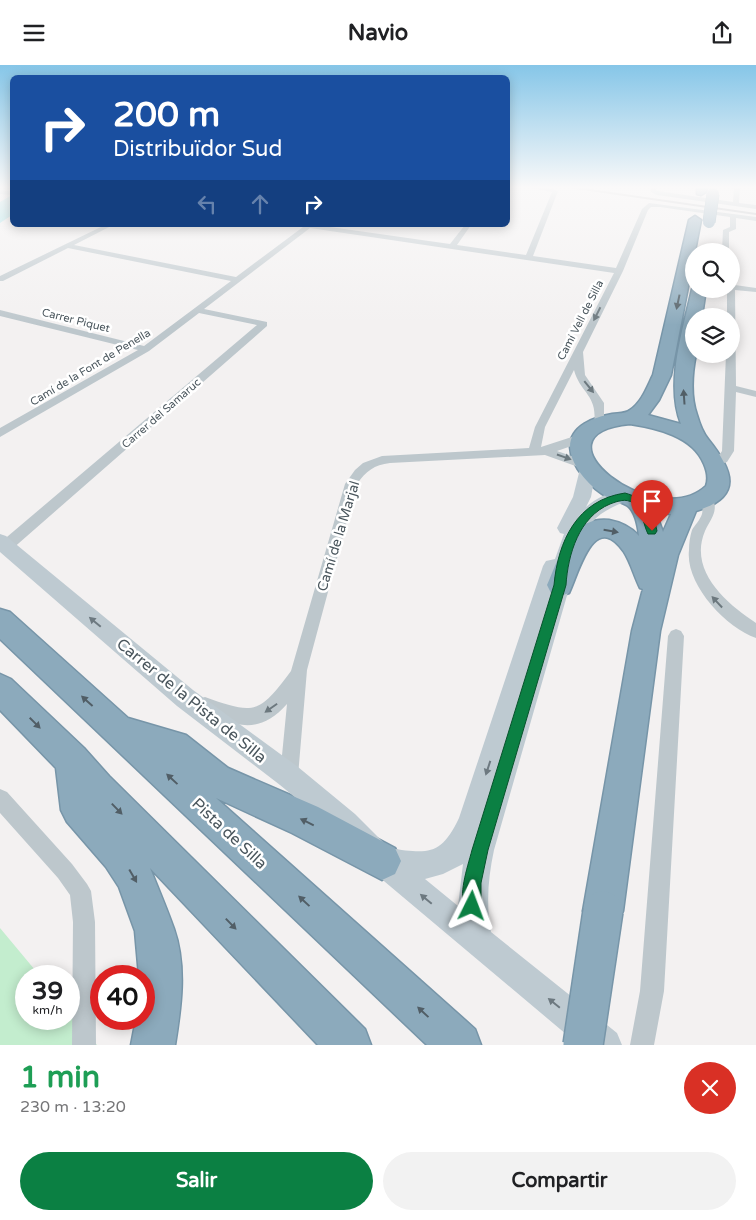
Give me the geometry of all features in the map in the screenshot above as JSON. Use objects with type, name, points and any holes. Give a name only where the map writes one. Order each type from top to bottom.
[{"type":"highway","points":[[630,418],[638,414],[650,400],[662,375],[702,233]]},
{"type":"highway","points":[[583,1045],[603,911],[661,633],[665,555],[697,502],[716,488],[719,475],[715,462],[699,443],[690,422],[684,401],[687,363]]},
{"type":"highway","points":[[697,502],[662,506],[631,499],[603,484],[587,467],[580,451],[582,439],[589,430],[599,423],[614,419],[630,418],[666,425],[699,443]]},
{"type":"highway","points":[[631,499],[649,519],[652,531],[649,580]]},
{"type":"highway","points":[[560,585],[582,538],[595,529],[619,532],[634,545],[649,580],[661,633]]},
{"type":"highway","name":"Pista de Silla","points":[[0,621],[459,1045]]},
{"type":"highway","points":[[0,689],[72,760],[349,1045]]},
{"type":"highway","points":[[123,734],[174,747],[216,780],[305,821],[382,861]]},
{"type":"highway","points":[[72,760],[79,809],[119,854],[134,876],[155,931],[160,966],[160,983],[159,1007],[153,1045]]},
{"type":"street","points":[[0,279],[95,233]]},
{"type":"street","name":"Camí de la Font de Penella","points":[[0,433],[146,349],[298,233]]},
{"type":"street","name":"Camí Vell de Silla","points":[[359,233],[619,271],[540,427],[540,452]]},
{"type":"street","points":[[452,247],[462,233]]},
{"type":"street","points":[[529,258],[539,233]]},
{"type":"street","points":[[619,271],[635,233]]},
{"type":"street","points":[[68,246],[238,280]]},
{"type":"street","points":[[740,288],[756,290]]},
{"type":"street","points":[[715,462],[723,459],[728,451],[732,388],[732,298]]},
{"type":"street","name":"Carrer del Samaruc","points":[[3,544],[264,324],[198,310]]},
{"type":"street","name":"Carrer Piquet","points":[[0,313],[146,349]]},
{"type":"street","points":[[578,350],[578,367],[582,378],[598,398],[601,406],[599,423]]},
{"type":"street","points":[[732,388],[756,394]]},
{"type":"street","name":"Camí de la Marjal","points":[[289,776],[300,670],[351,483],[361,467],[373,462],[390,459],[540,452],[582,439]]},
{"type":"street","name":"Camí de la Marjal","points":[[540,452],[587,467]]},
{"type":"street","points":[[382,861],[417,865],[436,863],[452,856],[461,843],[470,823],[563,534],[582,497],[587,467]]},
{"type":"street","points":[[604,1045],[477,941],[472,891],[480,850],[560,585],[562,568],[570,541],[580,523],[598,505],[614,498],[631,499]]},
{"type":"street","points":[[697,502],[710,508],[709,516],[697,534],[696,568],[710,594],[728,613],[756,631]]},
{"type":"street","name":"Carrer de la Pista de Silla","points":[[3,544],[185,698],[289,776],[346,823],[382,861],[477,941]]},
{"type":"street","points":[[642,1045],[652,991],[661,633]]},
{"type":"street","name":"Camí de la Marjal","points":[[185,698],[240,718],[255,717],[268,711],[280,701],[300,670]]},
{"type":"street","points":[[0,799],[65,871],[80,891],[84,922],[84,1045]]},
{"type":"green space","points":[[0,928],[31,965],[15,965],[15,1030],[80,1030],[80,1024],[97,1045],[0,1045]]},
{"type":"route","points":[[472,906],[473,883],[480,850],[560,585],[562,568],[573,532],[587,514],[598,505],[614,498],[625,496],[637,501],[649,519],[652,531]]}]
